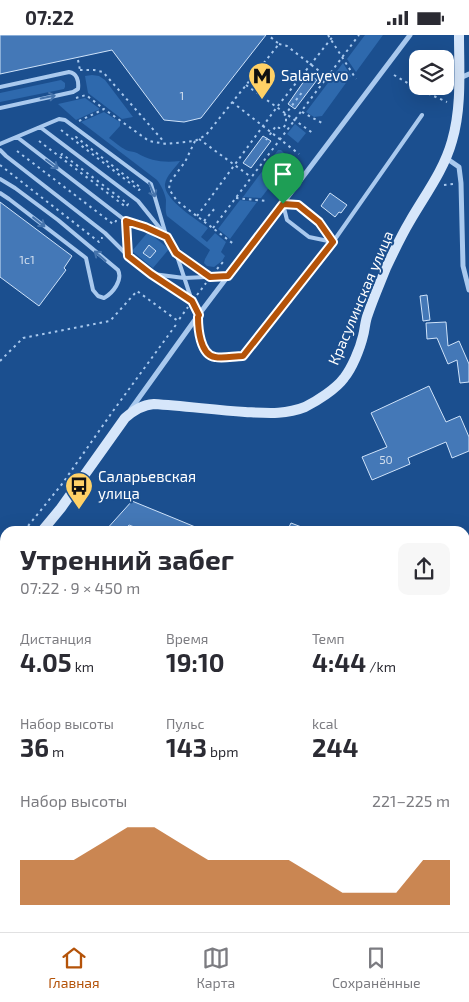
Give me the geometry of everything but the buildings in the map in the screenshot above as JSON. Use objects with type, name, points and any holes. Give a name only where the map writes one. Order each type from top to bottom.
[{"type":"street","points":[[46,526],[61,508],[198,316],[410,35]]},
{"type":"street","name":"Красулинская улица","points":[[125,418],[133,410],[147,404],[224,411],[288,412],[314,402],[344,378],[355,358],[362,339],[367,315],[387,268],[409,223],[446,158],[453,140],[464,76],[459,35]]},
{"type":"street","points":[[446,158],[459,167],[464,209],[463,266],[469,290]]},
{"type":"lane","points":[[0,87],[69,72],[73,72],[76,75],[78,85],[78,89],[73,92],[0,108]]},
{"type":"lane","points":[[40,127],[138,201],[167,237],[176,253],[198,316],[198,330],[202,345],[207,354],[214,357],[243,356],[333,242],[422,115]]},
{"type":"lane","points":[[0,145],[59,119],[65,120],[151,184],[167,237]]},
{"type":"lane","points":[[17,137],[126,221],[167,237]]},
{"type":"lane","points":[[0,150],[6,157],[105,233],[128,256],[192,301]]},
{"type":"lane","points":[[0,179],[58,220],[118,271],[120,277],[110,295],[98,296],[93,290],[86,258],[0,193]]},
{"type":"lane","points":[[283,204],[298,205],[319,222],[333,242],[309,237],[287,219],[283,204]]},
{"type":"lane","points":[[126,221],[128,256]]},
{"type":"lane","points":[[176,253],[210,277]]},
{"type":"lane","points":[[151,274],[184,278],[228,276]]},
{"type":"path","points":[[268,35],[279,45],[287,46],[328,77]]},
{"type":"path","points":[[328,35],[356,79]]},
{"type":"path","points":[[197,216],[277,107],[334,35]]},
{"type":"path","points":[[213,228],[359,35]]},
{"type":"path","points":[[72,99],[86,95],[149,141],[166,144],[195,141],[206,135],[279,45]]},
{"type":"path","points":[[80,71],[94,70],[104,72],[166,144]]},
{"type":"path","points":[[394,75],[418,89],[447,102]]},
{"type":"path","points":[[246,85],[314,134]]},
{"type":"path","points":[[267,139],[276,126],[283,128],[286,124],[284,116],[303,91]]},
{"type":"path","points":[[232,103],[299,154]]},
{"type":"path","points":[[79,121],[104,109]]},
{"type":"path","points":[[302,112],[322,123]]},
{"type":"path","points":[[57,132],[66,127]]},
{"type":"path","points":[[61,129],[74,140],[139,190],[141,188],[76,137],[74,140]]},
{"type":"path","points":[[33,143],[44,138]]},
{"type":"path","points":[[199,139],[252,178]]},
{"type":"path","points":[[39,141],[60,157],[126,207],[128,204],[62,154],[60,157]]},
{"type":"path","points":[[195,141],[185,162],[170,181],[169,189],[177,201],[235,245]]},
{"type":"path","points":[[12,154],[22,149]]},
{"type":"path","points":[[17,151],[111,223]]},
{"type":"path","points":[[0,165],[97,240]]},
{"type":"path","points":[[236,198],[266,201]]},
{"type":"path","points":[[204,221],[216,207]]},
{"type":"path","points":[[28,526],[62,484],[192,301],[223,262]]},
{"type":"path","points":[[0,361],[23,338],[110,321],[137,291],[178,321]]},
{"type":"shaded area","points":[[365,35],[383,35],[356,72],[347,59]]},
{"type":"shaded area","points":[[343,63],[351,76],[322,116],[314,117],[306,112]]},
{"type":"shaded area","points":[[85,76],[99,76],[105,80],[133,117],[122,119],[88,93]]},
{"type":"shaded area","points":[[61,80],[65,83],[64,89],[0,102],[0,93]]},
{"type":"shaded area","points":[[85,98],[100,109],[76,120],[58,104]]},
{"type":"shaded area","points":[[104,112],[120,122],[120,126],[109,138],[127,151],[136,152],[152,160],[180,161],[167,178],[166,190],[169,196],[182,209],[208,228],[201,237],[207,242],[215,233],[226,242],[221,252],[225,256],[214,267],[207,266],[204,263],[210,250],[167,216],[163,189],[157,180],[81,122]]},
{"type":"shaded area","points":[[295,124],[306,133],[298,143],[287,134]]},
{"type":"shaded area","points":[[278,150],[281,150],[286,155],[287,164],[261,198],[243,197]]},
{"type":"shaded area","points":[[240,200],[257,202],[230,239],[218,229]]},
{"type":"shaded area","points":[[148,232],[169,249],[153,268],[132,251]]},
{"type":"place","name":"Salaryevo","points":[[262,100]]},
{"type":"place","name":"Саларьевская улица","points":[[79,510]]},
{"type":"route","points":[[283,204],[298,205],[319,222],[333,242],[243,356],[214,357],[207,354],[202,345],[198,330],[199,315],[192,301],[128,256],[126,221],[167,237],[176,253],[210,277],[228,276],[283,204]]}]
